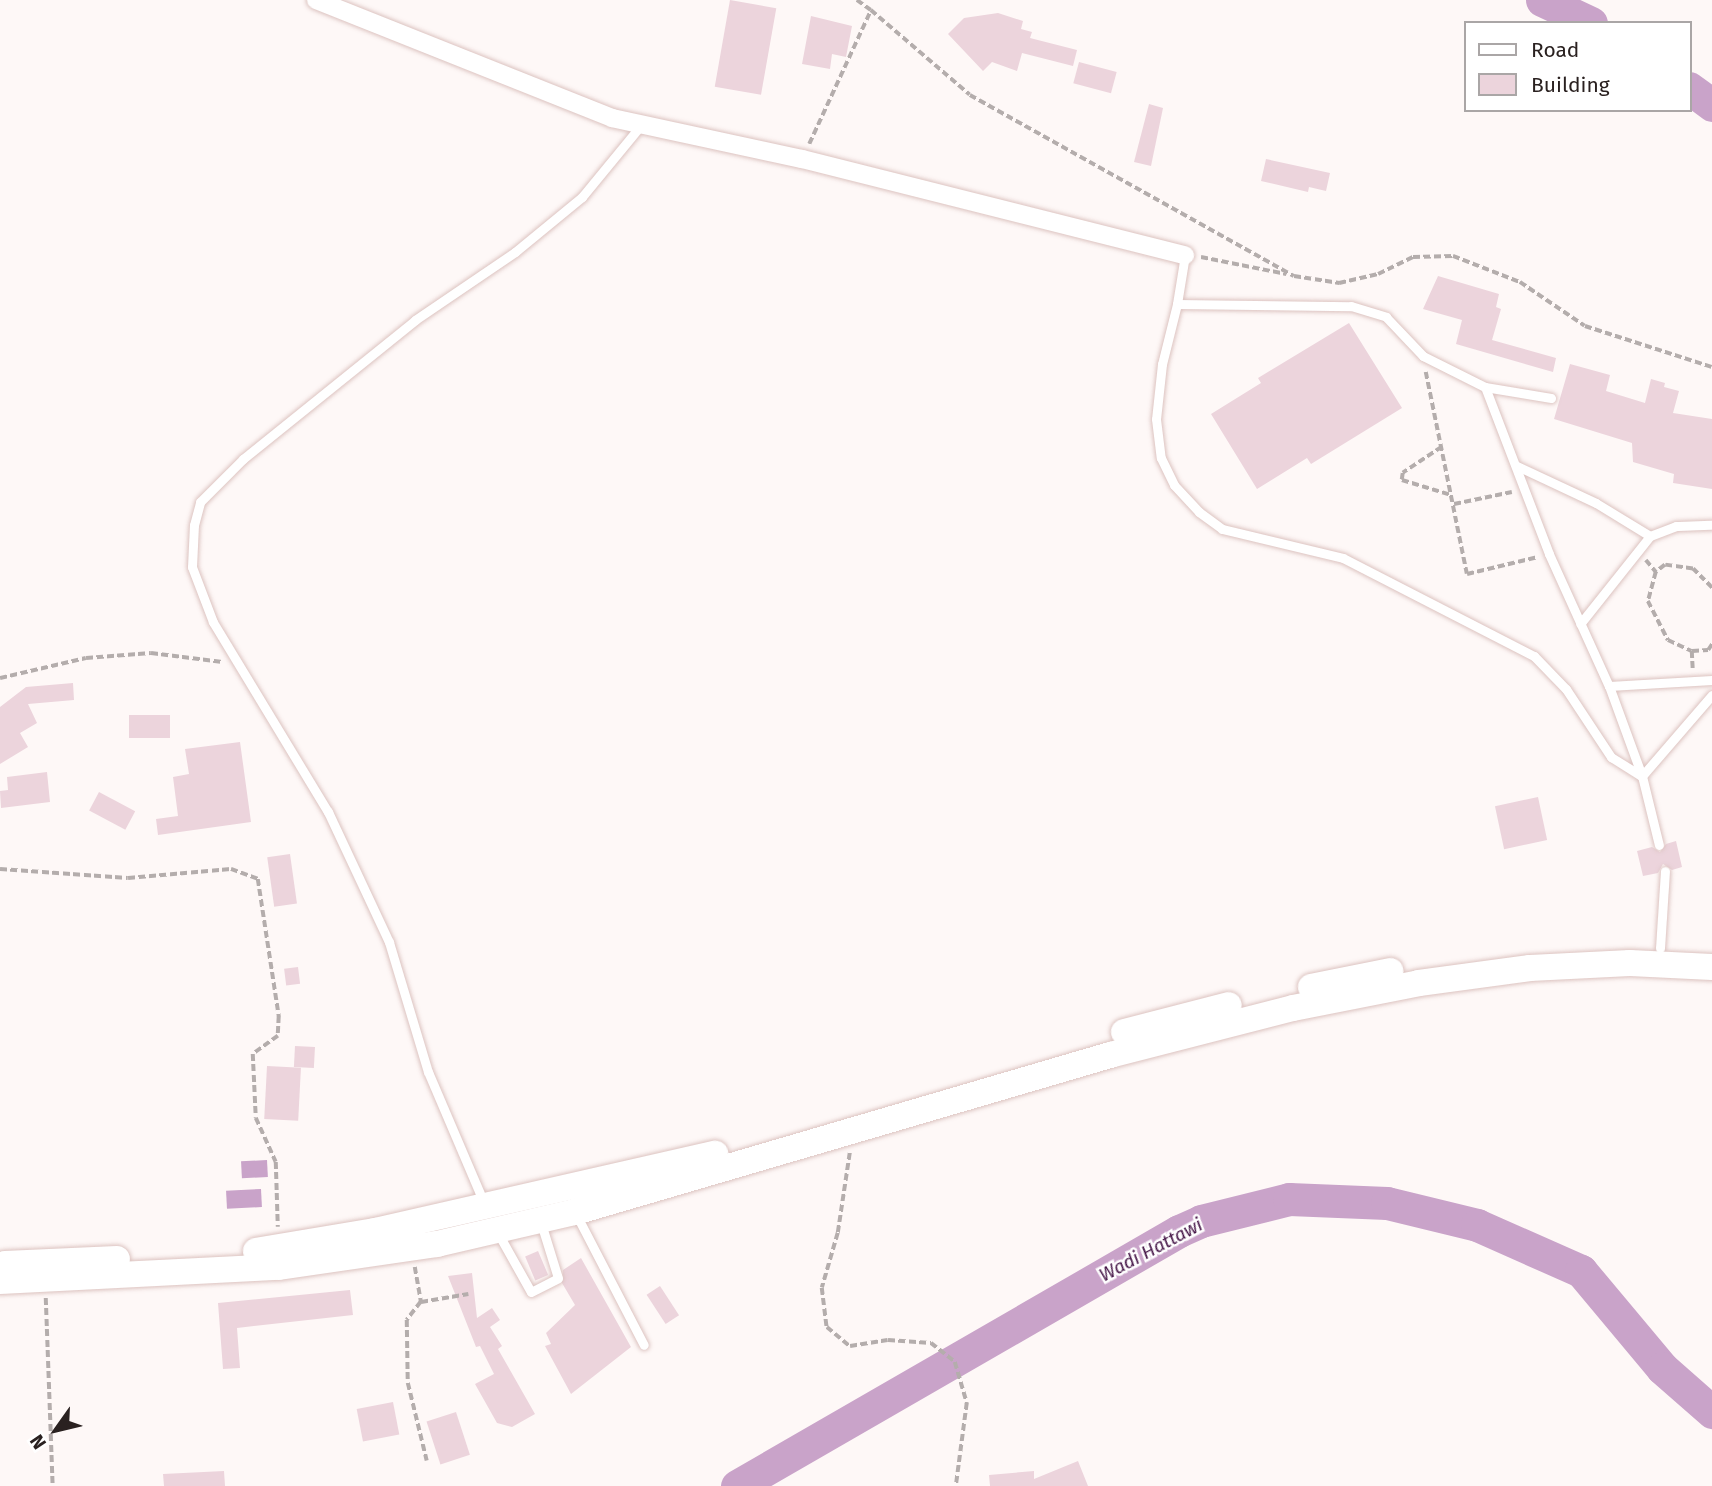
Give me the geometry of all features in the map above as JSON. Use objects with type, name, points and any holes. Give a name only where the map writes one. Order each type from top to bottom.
[{"type":"main road","points":[[0,1264],[278,1249],[485,1206],[748,1146],[1151,1025],[1287,992],[1531,951],[1660,948],[1712,953]]},
{"type":"main road","points":[[0,1281],[46,1282],[279,1267],[412,1248],[575,1212],[1170,1038],[1419,983],[1572,965],[1712,967]]},
{"type":"street","points":[[316,0],[612,118],[802,159],[1185,255]]},
{"type":"lane","points":[[540,1221],[558,1278],[531,1292],[496,1231],[428,1072],[388,942],[328,812],[243,665],[213,622],[192,567],[200,502],[243,459],[405,329],[515,252],[582,197],[642,124]]},
{"type":"lane","points":[[1185,255],[1177,304],[1162,364],[1156,419],[1161,458],[1174,485],[1199,512],[1222,529],[1343,558],[1534,656],[1566,689],[1611,757],[1642,776]]},
{"type":"lane","points":[[1177,304],[1351,306],[1386,317],[1423,356],[1485,387],[1550,398]]},
{"type":"lane","points":[[1485,387],[1549,554],[1609,686],[1642,776],[1659,845]]},
{"type":"lane","points":[[1517,466],[1596,503],[1650,536]]},
{"type":"lane","points":[[1580,624],[1650,536],[1676,526],[1712,525]]},
{"type":"lane","points":[[1609,686],[1712,680]]},
{"type":"lane","points":[[1642,776],[1712,695]]},
{"type":"lane","points":[[1660,948],[1665,871]]},
{"type":"lane","points":[[575,1212],[644,1345]]},
{"type":"path","points":[[857,0],[970,95],[1294,276]]},
{"type":"path","points":[[802,159],[871,10]]},
{"type":"path","points":[[1185,255],[1339,283],[1378,274],[1413,257],[1453,256],[1520,282],[1585,326],[1712,367]]},
{"type":"path","points":[[1423,356],[1467,574],[1549,554]]},
{"type":"path","points":[[1441,447],[1403,473],[1402,480],[1451,495]]},
{"type":"path","points":[[1453,504],[1524,489]]},
{"type":"path","points":[[1712,588],[1693,569],[1665,565],[1656,572],[1648,601],[1668,640],[1692,651],[1708,650],[1712,644]]},
{"type":"path","points":[[0,678],[86,658],[151,653],[243,665]]},
{"type":"path","points":[[0,869],[128,877],[231,869],[258,879],[279,1016],[278,1036],[253,1054],[255,1105],[256,1118],[276,1162],[278,1249]]},
{"type":"path","points":[[853,1130],[838,1233],[822,1289],[827,1327],[850,1346],[888,1340],[931,1343],[955,1362],[967,1403],[956,1486]]},
{"type":"path","points":[[412,1248],[421,1302]]},
{"type":"path","points":[[46,1282],[53,1486]]},
{"type":"path","points":[[427,1461],[408,1383],[407,1320],[421,1302],[468,1294]]},
{"type":"shaded area","points":[[267,1160],[268,1177],[242,1178],[241,1161]]},
{"type":"shaded area","points":[[261,1189],[262,1207],[227,1209],[226,1191]]},
{"type":"building","points":[[730,0],[776,8],[761,95],[715,87]]},
{"type":"building","points":[[998,13],[1023,21],[1021,29],[1032,32],[1030,38],[1077,50],[1073,66],[1022,53],[1017,71],[992,62],[983,71],[948,34],[964,18]]},
{"type":"building","points":[[811,16],[852,26],[846,57],[832,54],[830,69],[802,64]]},
{"type":"building","points":[[1079,62],[1117,72],[1111,93],[1073,83]]},
{"type":"building","points":[[1149,104],[1163,108],[1151,166],[1134,162]]},
{"type":"building","points":[[1266,159],[1330,173],[1326,191],[1309,187],[1308,192],[1261,181]]},
{"type":"building","points":[[1438,276],[1499,294],[1496,307],[1501,309],[1492,340],[1556,358],[1553,372],[1456,344],[1462,320],[1423,309]]},
{"type":"building","points":[[1349,323],[1402,408],[1311,464],[1307,458],[1257,489],[1211,414],[1261,383],[1258,378]]},
{"type":"building","points":[[1570,364],[1610,375],[1606,391],[1645,403],[1651,379],[1665,383],[1664,387],[1679,391],[1673,413],[1712,419],[1712,489],[1673,483],[1674,474],[1633,462],[1632,443],[1554,419]]},
{"type":"building","points":[[73,683],[74,700],[28,704],[37,723],[20,733],[28,747],[0,764],[0,707],[26,687]]},
{"type":"building","points":[[129,715],[170,715],[170,738],[129,738]]},
{"type":"building","points":[[240,742],[251,822],[158,835],[156,819],[178,816],[173,777],[189,774],[185,749]]},
{"type":"building","points":[[47,772],[50,802],[1,808],[0,791],[8,790],[7,777]]},
{"type":"building","points":[[99,792],[135,811],[125,830],[89,811]]},
{"type":"building","points":[[1538,797],[1547,840],[1504,849],[1495,806]]},
{"type":"building","points":[[1676,841],[1682,867],[1672,870],[1663,864],[1658,873],[1643,876],[1637,851],[1652,847],[1660,852],[1666,844]]},
{"type":"building","points":[[290,854],[297,904],[274,907],[267,857]]},
{"type":"building","points":[[298,967],[300,984],[286,986],[284,969]]},
{"type":"building","points":[[295,1046],[315,1047],[314,1068],[294,1067]]},
{"type":"building","points":[[267,1066],[301,1068],[298,1121],[264,1119]]},
{"type":"building","points":[[538,1251],[548,1275],[535,1280],[525,1256]]},
{"type":"building","points":[[581,1258],[631,1347],[571,1394],[545,1346],[551,1344],[546,1333],[575,1305],[562,1283],[563,1270]]},
{"type":"building","points":[[472,1273],[477,1318],[492,1308],[500,1320],[490,1327],[502,1346],[498,1349],[535,1414],[512,1427],[497,1423],[475,1384],[494,1374],[480,1346],[476,1347],[448,1276]]},
{"type":"building","points":[[660,1286],[679,1315],[666,1324],[647,1295]]},
{"type":"building","points":[[350,1290],[353,1315],[237,1328],[240,1368],[223,1369],[218,1303]]},
{"type":"building","points":[[393,1402],[399,1434],[363,1441],[357,1409]]},
{"type":"building","points":[[456,1412],[470,1455],[440,1464],[427,1422]]},
{"type":"building","points":[[1078,1461],[1088,1486],[990,1486],[989,1475],[1034,1471],[1034,1479]]},
{"type":"building","points":[[224,1471],[225,1486],[164,1486],[163,1474]]},
{"type":"waterway","points":[[1542,0],[1587,21]]},
{"type":"waterway","points":[[1691,89],[1712,105]]},
{"type":"waterway","name":"Wadi Hattawi","points":[[737,1486],[1179,1231],[1201,1221],[1289,1199],[1387,1203],[1477,1225],[1581,1271],[1662,1368],[1712,1412]]}]
